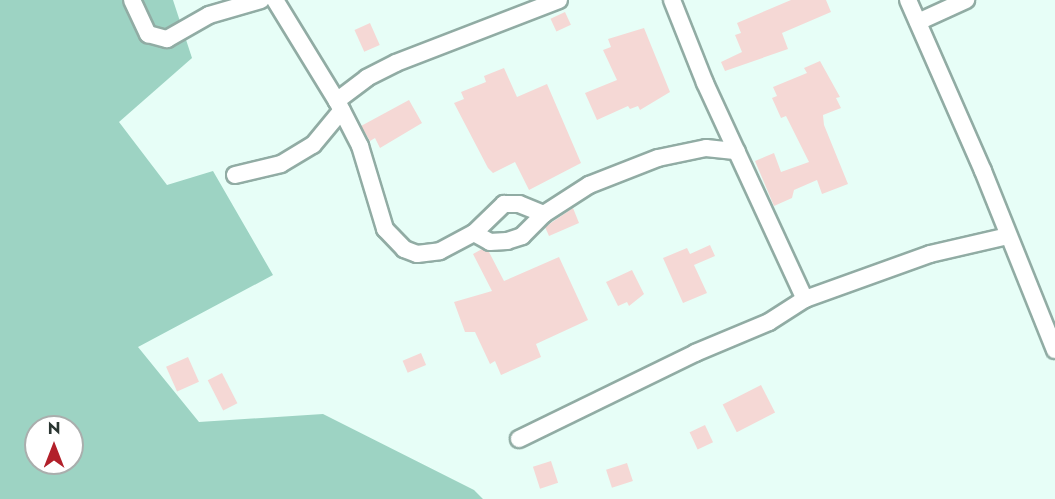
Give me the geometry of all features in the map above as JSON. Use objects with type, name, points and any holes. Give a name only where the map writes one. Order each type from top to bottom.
[{"type":"street","points":[[132,0],[148,34],[167,39],[209,15],[261,0]]},
{"type":"street","points":[[275,0],[339,106],[360,146],[385,229],[404,249],[417,254],[440,251],[474,233],[504,204],[519,204],[544,214]]},
{"type":"street","points":[[236,175],[281,164],[314,145],[339,106],[367,78],[396,63],[559,0]]},
{"type":"street","points":[[672,0],[737,151],[805,299]]},
{"type":"street","points":[[908,0],[1055,351]]},
{"type":"street","points":[[918,22],[966,0]]},
{"type":"street","points":[[706,148],[728,130]]},
{"type":"street","points":[[474,233],[490,242],[507,241],[522,236],[544,214],[599,182],[658,158],[706,148],[737,151]]},
{"type":"street","points":[[519,439],[695,353],[769,322],[805,299],[930,254],[1008,236]]},
{"type":"green space","points":[[0,0],[173,0],[192,58],[119,122],[167,185],[213,171],[273,275],[138,347],[199,422],[323,414],[474,490],[483,499],[0,499]]},
{"type":"building","points":[[791,0],[826,0],[831,12],[782,33],[788,49],[725,71],[721,62],[742,52],[735,35],[741,33],[737,23]]},
{"type":"building","points":[[565,12],[571,25],[556,31],[550,19]]},
{"type":"building","points":[[370,23],[380,45],[364,52],[354,30]]},
{"type":"building","points":[[644,28],[670,92],[640,110],[638,106],[630,109],[628,106],[597,120],[585,93],[617,80],[603,50],[611,47],[608,39]]},
{"type":"building","points":[[820,61],[840,97],[836,98],[841,108],[823,115],[824,125],[848,184],[822,194],[817,180],[794,190],[792,198],[774,206],[755,161],[774,153],[781,172],[809,162],[786,116],[781,118],[772,98],[777,96],[773,87],[807,73],[804,68]]},
{"type":"building","points":[[504,68],[517,97],[547,84],[581,163],[529,190],[515,162],[493,173],[488,168],[454,103],[464,99],[461,92],[486,82],[484,76]]},
{"type":"building","points":[[409,100],[422,123],[380,148],[375,138],[370,141],[361,126]]},
{"type":"building","points":[[573,208],[579,223],[549,236],[545,227]]},
{"type":"building","points":[[710,245],[715,256],[694,265],[707,293],[683,303],[663,258],[687,248],[690,254]]},
{"type":"building","points":[[482,249],[489,252],[504,281],[559,257],[588,320],[536,344],[541,357],[501,375],[495,361],[490,364],[475,332],[465,332],[454,302],[492,291],[473,254]]},
{"type":"building","points":[[632,270],[644,294],[629,306],[627,302],[618,306],[606,282]]},
{"type":"building","points":[[421,353],[426,365],[408,373],[403,361]]},
{"type":"building","points":[[188,357],[199,382],[177,391],[166,367]]},
{"type":"building","points":[[222,373],[237,403],[223,411],[208,380]]},
{"type":"building","points":[[761,385],[775,413],[737,432],[723,405]]},
{"type":"building","points":[[705,425],[713,442],[698,449],[690,432]]},
{"type":"building","points":[[551,461],[558,483],[540,489],[533,467]]},
{"type":"building","points":[[627,463],[633,481],[612,488],[606,470]]}]
